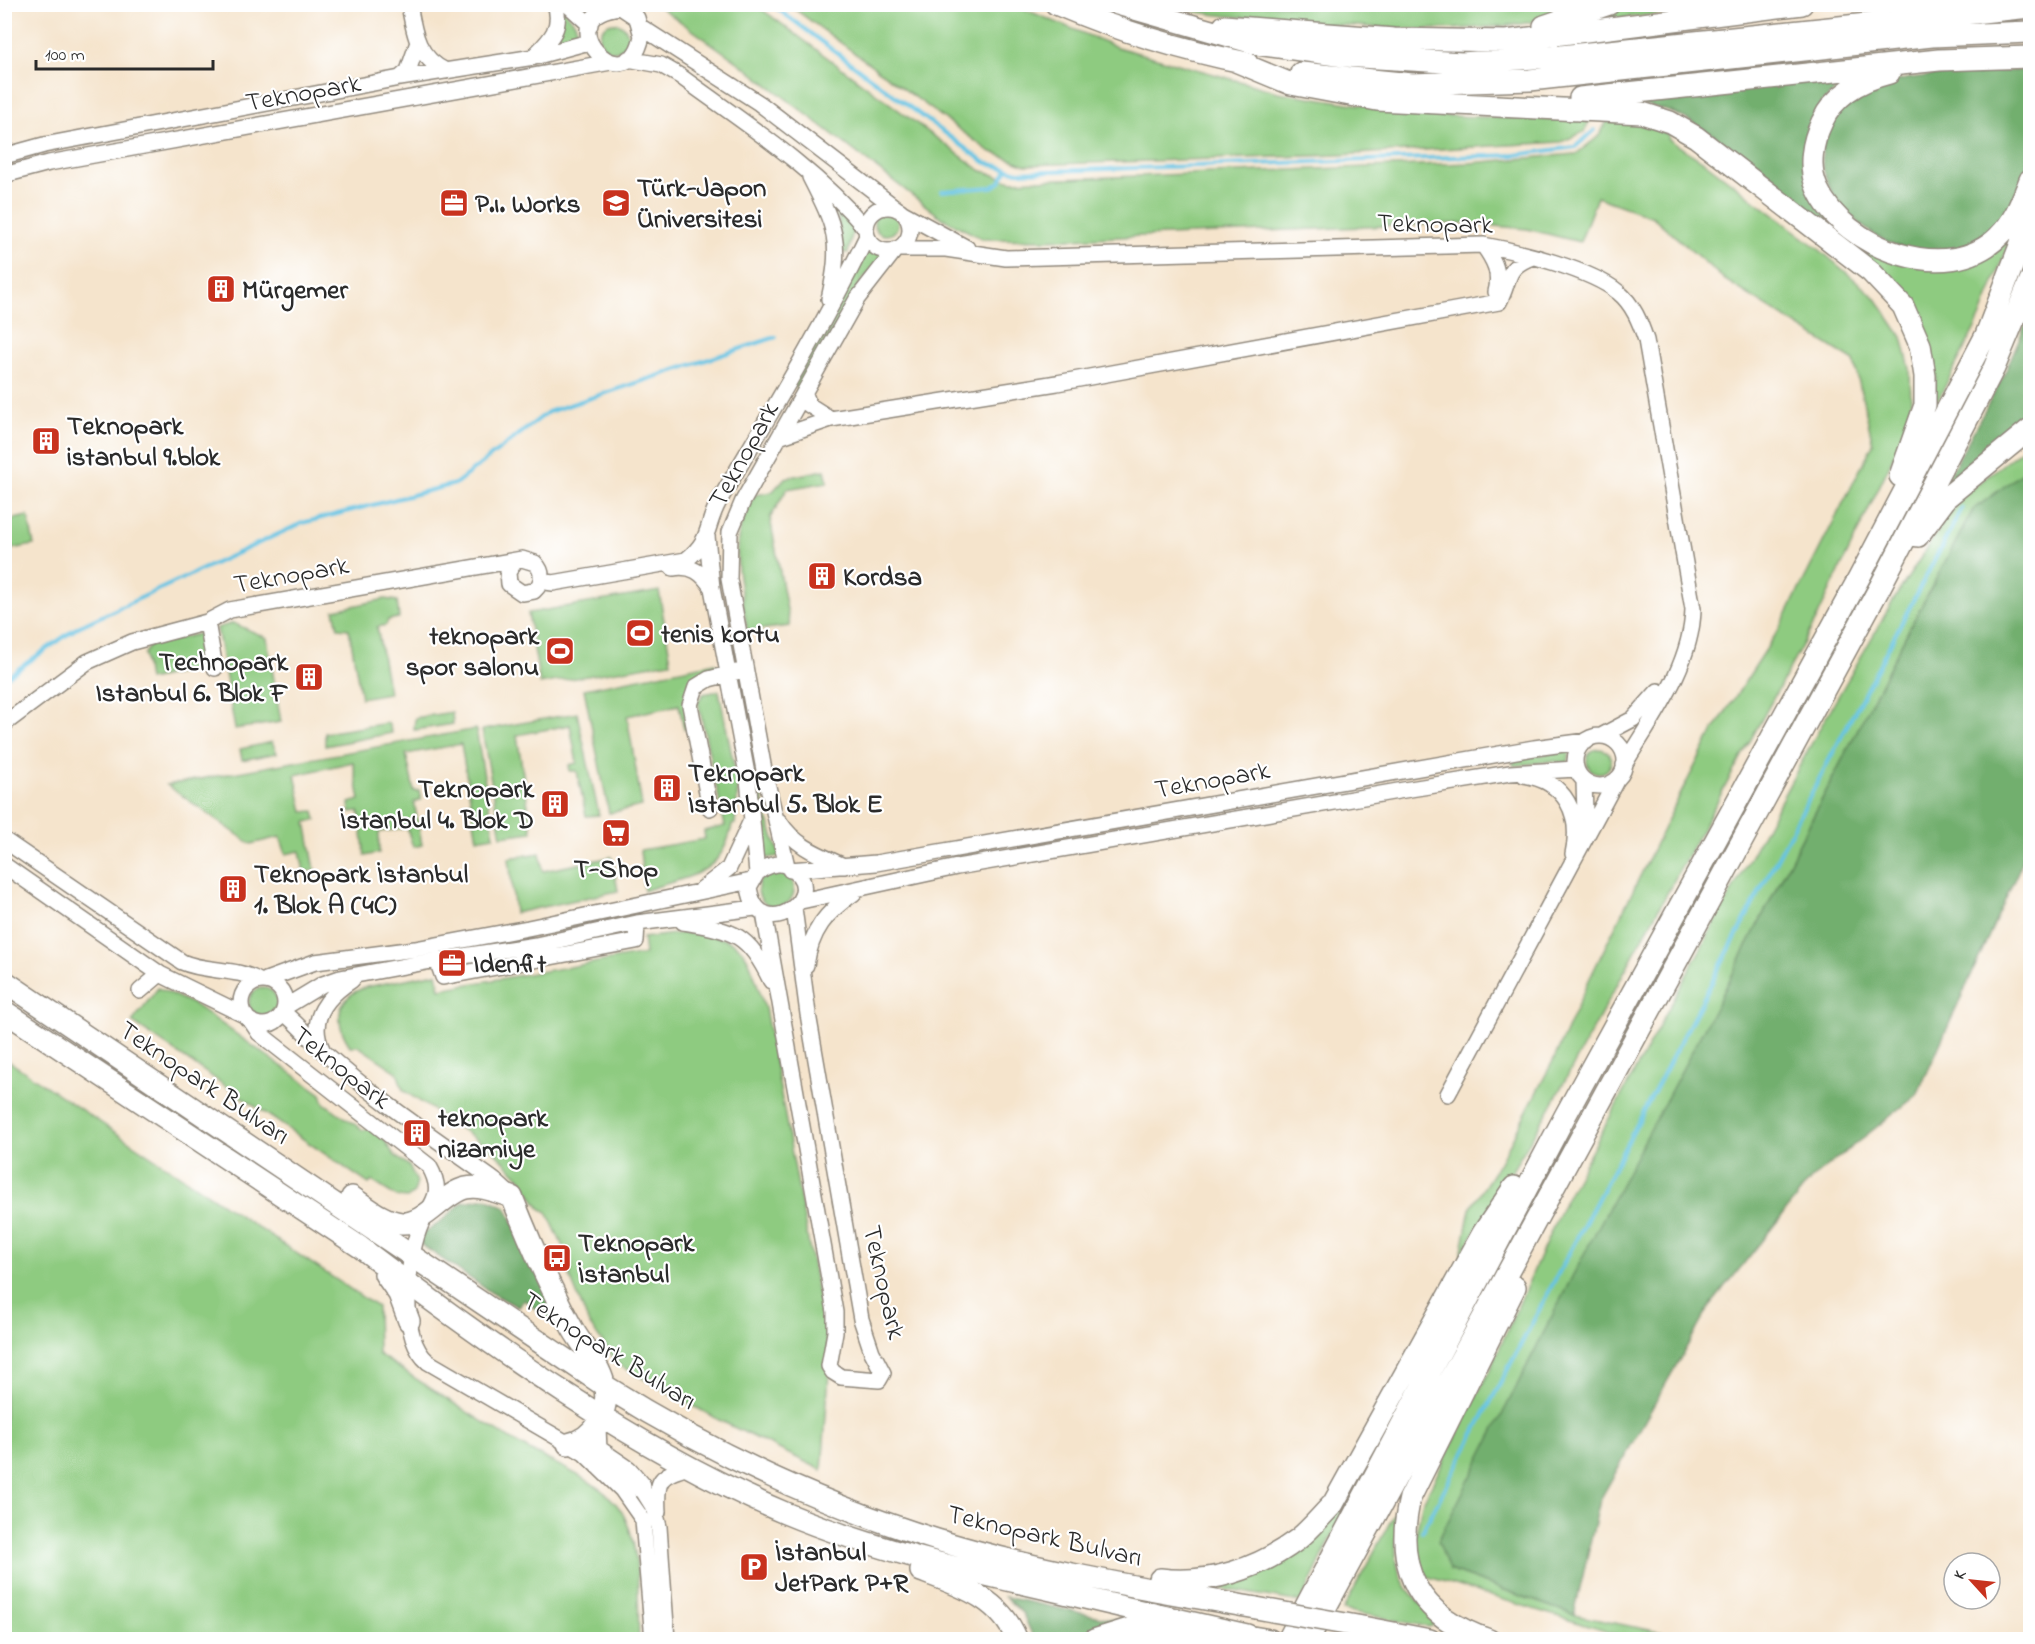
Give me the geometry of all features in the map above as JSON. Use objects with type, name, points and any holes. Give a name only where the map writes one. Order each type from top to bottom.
[{"type":"highway","points":[[1056,4],[1096,21],[1233,60],[1293,73],[1412,84],[1530,80],[1921,37],[2031,32]]},
{"type":"highway","points":[[1117,4],[1179,24],[1257,44],[1344,56],[1462,63],[1561,56],[2031,7]]},
{"type":"highway","points":[[1394,39],[1543,27],[1609,4]]},
{"type":"highway","points":[[1179,24],[1394,39],[1506,41],[1802,4]]},
{"type":"highway","points":[[1486,105],[1572,99],[1939,60],[2031,57]]},
{"type":"highway","points":[[1233,60],[1290,84],[1377,100],[1642,113],[1670,122],[1696,137],[1862,266],[1903,306],[1920,345],[1925,376],[1925,405],[1859,578]]},
{"type":"highway","points":[[1939,60],[1870,77],[1841,96],[1826,114],[1814,139],[1812,163],[1817,188],[1828,205],[1852,229],[1881,248],[1913,258],[1957,259],[1972,255],[1999,237],[2015,214],[2031,180]]},
{"type":"highway","points":[[1288,1640],[1565,1116],[1859,578],[1986,334],[2021,243],[2031,209]]},
{"type":"highway","points":[[1308,1640],[1880,587],[1994,368],[2031,282]]},
{"type":"highway","points":[[1880,587],[1947,497],[2031,429]]},
{"type":"highway","name":"Teknopark Bulvarı","points":[[4,981],[605,1386],[648,1412],[736,1458],[829,1502],[940,1541],[1049,1567],[1144,1588],[1430,1640]]},
{"type":"highway","name":"Teknopark Bulvarı","points":[[4,1011],[360,1246],[598,1421],[777,1509],[839,1533],[982,1575],[1247,1635]]},
{"type":"highway","points":[[113,1054],[158,1069],[389,1219],[411,1222],[447,1196],[467,1188],[489,1190],[512,1197],[556,1298],[597,1367],[605,1386],[598,1421],[596,1450],[627,1472],[640,1486]]},
{"type":"highway","points":[[1049,1567],[1193,1581],[1254,1568],[1299,1539],[1333,1504],[1483,1233],[1565,1116]]},
{"type":"highway","points":[[1489,1640],[1461,1629],[1447,1620],[1417,1590],[1406,1562],[1404,1523],[1410,1498],[1509,1302],[1594,1116]]},
{"type":"highway","points":[[360,1246],[394,1286],[409,1321]]},
{"type":"highway","points":[[568,1444],[583,1441],[598,1421]]},
{"type":"highway","points":[[839,1533],[871,1552],[982,1597],[1001,1613],[1017,1640]]},
{"type":"highway","points":[[1094,1640],[1129,1629],[1247,1635],[1270,1640]]},
{"type":"street","points":[[409,4],[417,45],[428,59],[446,70]]},
{"type":"street","points":[[534,57],[554,37],[558,22],[555,4]]},
{"type":"street","points":[[567,4],[590,25],[589,42],[597,55],[611,62]]},
{"type":"street","name":"Teknopark","points":[[590,25],[603,11],[618,6],[636,18],[641,27],[759,103],[900,211],[909,226],[907,240],[896,249],[857,299],[735,517],[729,542],[729,579],[745,670],[774,814],[788,868]]},
{"type":"street","points":[[628,59],[640,45],[641,27]]},
{"type":"street","name":"Teknopark","points":[[4,156],[44,145],[400,78],[534,57],[589,42]]},
{"type":"street","name":"Teknopark","points":[[400,78],[408,71],[417,45]]},
{"type":"street","name":"Teknopark","points":[[4,175],[49,163],[628,59],[661,65],[680,76],[806,169],[846,205],[876,248],[889,251],[946,249],[1006,258],[1484,245],[1533,257],[1591,278],[1618,292],[1629,303],[1641,324],[1693,609],[1693,627],[1684,655],[1448,1094]]},
{"type":"street","name":"Teknopark","points":[[806,169],[825,206],[836,238],[836,266],[822,325]]},
{"type":"street","name":"Teknopark","points":[[754,877],[748,779],[712,588],[707,540],[716,506],[822,325],[866,232],[867,222],[876,210],[890,207],[900,211],[975,253]]},
{"type":"street","points":[[1484,245],[1492,258],[1499,281],[1495,295],[1484,305]]},
{"type":"street","points":[[779,437],[831,419],[1057,383],[1499,302],[1509,273],[1523,260],[1533,257]]},
{"type":"street","points":[[805,394],[809,405],[831,419]]},
{"type":"street","points":[[707,540],[729,542]]},
{"type":"street","name":"Teknopark","points":[[542,577],[546,582],[553,583],[686,560],[707,540]]},
{"type":"street","points":[[534,591],[542,577],[539,567],[531,561],[522,559],[511,567],[509,584],[517,592],[534,591],[681,566],[696,570],[712,588]]},
{"type":"street","name":"Teknopark","points":[[4,724],[87,662],[132,642],[213,618],[495,563],[511,567]]},
{"type":"street","points":[[213,618],[215,668]]},
{"type":"street","name":"Teknopark","points":[[788,868],[797,872],[804,891],[797,904],[804,980],[861,1318],[872,1352],[883,1373],[879,1380],[842,1377],[833,1372],[830,1366],[835,1332],[835,1312],[777,994],[760,910],[751,902],[749,887],[754,877],[765,866],[846,867],[1594,739],[1623,726],[1643,710],[1684,655]]},
{"type":"street","points":[[710,808],[690,705],[696,687],[709,679],[745,670]]},
{"type":"street","points":[[1594,739],[1616,742],[1621,749],[1621,772],[1605,786],[1597,786],[1580,775],[1578,750],[1594,739]]},
{"type":"street","name":"Teknopark","points":[[4,865],[160,974],[248,1019],[265,1025],[272,1023],[284,1010],[323,984],[362,975],[437,960],[536,945],[637,923],[760,910],[783,914],[797,904],[826,896],[957,867],[1510,772],[1580,775],[1585,814],[1582,832],[1570,866]]},
{"type":"street","name":"Teknopark","points":[[1510,772],[1537,777],[1553,784],[1566,796],[1574,814],[1575,824],[1575,843],[1570,866]]},
{"type":"street","name":"Teknopark","points":[[774,814],[789,837],[801,846],[846,867]]},
{"type":"street","name":"Teknopark","points":[[671,900],[700,890],[723,875],[736,857],[752,818]]},
{"type":"street","points":[[4,840],[182,962],[199,969],[249,975],[262,981]]},
{"type":"street","points":[[823,868],[826,896]]},
{"type":"street","name":"Teknopark","points":[[433,1206],[436,1182],[429,1166],[259,1033],[248,1019],[241,1002],[246,988],[315,962],[415,949],[671,900],[754,877]]},
{"type":"street","name":"Teknopark","points":[[804,980],[808,950],[818,926],[832,908],[858,890]]},
{"type":"street","name":"Teknopark","points":[[665,919],[719,928],[737,934],[753,949],[777,994]]},
{"type":"street","points":[[140,991],[160,974]]},
{"type":"street","name":"Teknopark","points":[[326,1054],[321,1046],[319,1030],[323,1006],[331,995],[362,975]]},
{"type":"street","name":"Teknopark","points":[[262,981],[279,987],[285,1000],[284,1010]]},
{"type":"street","name":"Teknopark","points":[[284,1010],[326,1054],[390,1105],[495,1181],[512,1197]]},
{"type":"street","points":[[433,1206],[420,1228],[412,1255],[409,1321],[416,1347],[428,1362],[584,1453],[622,1490],[643,1520],[653,1640]]},
{"type":"street","points":[[668,1640],[657,1495],[661,1479],[666,1474],[691,1466]]},
{"type":"street","points":[[640,1486],[655,1510],[658,1527]]},
{"type":"green space","points":[[657,5],[756,5],[980,170],[1011,181],[1470,163],[1576,154],[1599,136],[1607,121],[1645,125],[1669,135],[1668,139],[1707,164],[1820,250],[1875,297],[1902,337],[1910,369],[1911,405],[1899,445],[1816,620],[1550,1108],[1461,1255],[1470,1209],[1499,1164],[1555,1057],[1587,984],[1680,795],[1712,733],[1778,631],[1873,444],[1854,361],[1725,280],[1653,217],[1597,197],[1580,242],[1527,229],[1464,223],[1045,240],[983,239],[942,218],[746,68]]},
{"type":"green space","points":[[789,5],[1014,5],[1117,47],[1278,92],[1425,115],[1590,121],[1584,132],[1561,142],[1339,155],[1026,165],[989,151]]},
{"type":"green space","points":[[1167,5],[1590,5],[1529,23],[1460,29],[1430,29],[1237,17],[1194,12]]},
{"type":"green space","points":[[1617,5],[1741,5],[1578,23]]},
{"type":"green space","points":[[561,7],[575,23],[578,32],[575,37],[558,48],[554,46]]},
{"type":"green space","points":[[614,23],[624,27],[628,37],[624,47],[614,51],[604,47],[600,37],[604,27]]},
{"type":"green space","points":[[2030,70],[2032,131],[2028,163],[2005,216],[1993,233],[1982,242],[1948,253],[1912,251],[1878,236],[1849,214],[1829,185],[1822,154],[1831,122],[1861,93],[1876,86],[1918,77]]},
{"type":"green space","points":[[1852,76],[1821,103],[1808,128],[1804,153],[1832,222],[1829,227],[1776,181],[1717,137],[1672,113],[1629,101]]},
{"type":"green space","points":[[822,190],[854,225],[848,253],[842,252],[838,217]]},
{"type":"green space","points":[[886,211],[895,214],[898,223],[895,232],[886,235],[877,232],[874,223],[877,214]]},
{"type":"green space","points":[[1832,222],[1910,261],[1942,269],[1956,269],[1971,264],[1986,256],[2012,236],[1980,318],[1933,410],[1936,376],[1923,328],[1829,227]]},
{"type":"green space","points":[[865,243],[887,254],[863,279],[801,388],[797,389],[794,385]]},
{"type":"green space","points":[[2030,313],[2030,416],[1977,455],[1944,485],[2003,377]]},
{"type":"green space","points":[[2030,443],[2030,467],[1973,510],[1908,631],[1725,989],[1449,1570],[1574,1615],[1695,1639],[1631,1639],[1419,1574],[1415,1538],[1422,1504],[1488,1374],[1564,1202],[1821,726],[1896,596],[1947,517],[1965,494]]},
{"type":"green space","points":[[2030,467],[2030,828],[2020,867],[1917,1095],[1811,1179],[1710,1306],[1600,1500],[1574,1615],[1449,1570],[1438,1541],[1576,1269],[1725,989],[1908,631],[1973,510]]},
{"type":"green space","points":[[825,470],[828,482],[787,489],[770,518],[790,626],[747,631],[737,544],[748,509],[755,495],[772,492],[785,478]]},
{"type":"green space","points":[[28,516],[34,545],[5,550],[5,521]]},
{"type":"green space","points":[[659,591],[671,662],[540,684],[528,613]]},
{"type":"green space","points":[[385,599],[397,601],[399,618],[388,620],[386,625],[377,627],[389,693],[361,698],[349,629],[338,628],[334,610]]},
{"type":"green space","points":[[233,623],[267,638],[281,722],[235,729],[217,628]]},
{"type":"green space","points":[[203,633],[207,668],[148,680],[144,654],[150,645]]},
{"type":"green space","points":[[715,663],[719,672],[694,682],[689,727],[684,729],[679,705],[627,716],[642,806],[609,813],[584,689]]},
{"type":"green space","points":[[741,682],[765,812],[780,856],[761,859],[760,823],[738,686]]},
{"type":"green space","points":[[719,691],[738,786],[735,824],[732,825],[720,855],[711,865],[688,877],[644,891],[640,850],[705,839],[704,831],[725,826],[698,702],[703,694]]},
{"type":"green space","points":[[452,712],[453,724],[414,730],[415,718]]},
{"type":"green space","points":[[577,713],[599,815],[586,816],[577,771],[570,771],[569,765],[577,763],[570,725],[517,735],[532,832],[501,836],[482,730]]},
{"type":"green space","points":[[388,723],[392,733],[325,746],[325,733]]},
{"type":"green space","points":[[476,729],[494,836],[477,839],[461,744],[406,754],[414,791],[419,791],[421,800],[414,802],[422,845],[413,847],[407,828],[379,832],[379,853],[365,856],[359,811],[350,812],[349,803],[360,800],[353,762],[295,775],[303,812],[314,811],[316,820],[306,822],[315,870],[304,872],[300,851],[286,854],[280,837],[251,844],[167,785]]},
{"type":"green space","points":[[272,742],[277,753],[242,760],[240,749]]},
{"type":"green space","points":[[1599,749],[1604,750],[1610,756],[1610,766],[1604,772],[1599,773],[1594,772],[1588,766],[1587,761],[1588,756],[1594,750]]},
{"type":"green space","points":[[1570,750],[1568,763],[1551,761],[1514,766],[1512,760]]},
{"type":"green space","points":[[540,853],[543,871],[612,857],[618,891],[515,913],[509,858]]},
{"type":"green space","points":[[776,871],[789,876],[794,889],[789,902],[776,907],[763,902],[758,889],[763,876]]},
{"type":"green space","points":[[682,933],[721,938],[742,950],[748,959],[765,1008],[830,1359],[822,1470],[719,1420],[619,1365],[589,1324],[570,1277],[572,1266],[547,1212],[540,1208],[521,1179],[494,1151],[403,1090],[397,1072],[358,1046],[350,1046],[341,1028],[340,1011],[343,1003],[356,991],[366,987],[437,973],[440,989],[645,954],[643,938]]},
{"type":"green space","points":[[158,988],[195,1005],[321,1094],[324,1103],[363,1130],[376,1127],[394,1155],[409,1166],[417,1182],[414,1193],[407,1198],[397,1197],[372,1181],[369,1184],[132,1022]]},
{"type":"green space","points":[[263,988],[273,992],[277,1002],[273,1012],[263,1016],[253,1012],[249,1002],[253,992]]},
{"type":"green space","points":[[4,1058],[377,1307],[378,1354],[517,1443],[587,1480],[611,1499],[620,1509],[627,1523],[636,1555],[639,1639],[21,1640],[5,1628]]},
{"type":"green space","points":[[486,1198],[506,1207],[565,1331],[524,1300],[518,1307],[492,1293],[413,1239],[438,1224],[463,1202]]},
{"type":"green space","points":[[1407,1490],[1396,1540],[1397,1565],[1407,1588],[1439,1622],[1429,1627],[1343,1610]]},
{"type":"green space","points":[[1352,1494],[1301,1602],[1218,1588],[1218,1581],[1256,1576],[1290,1554],[1317,1533]]},
{"type":"green space","points":[[1005,1597],[1125,1622],[1085,1639],[1034,1639],[1023,1614]]},
{"type":"waterway","points":[[771,4],[984,162],[1018,172],[1515,155],[1575,147],[1595,130]]},
{"type":"waterway","points":[[942,191],[992,187],[999,183],[1008,169]]},
{"type":"waterway","points":[[4,679],[78,627],[302,523],[455,484],[548,412],[776,337]]},
{"type":"waterway","points":[[1422,1532],[1962,508]]},
{"type":"place","name":"P.ı. Works","points":[[454,203]]},
{"type":"place","name":"Türk-Japon Üniversitesi","points":[[616,203]]},
{"type":"place","name":"Mürgemer","points":[[221,289]]},
{"type":"place","name":"Teknopark istanbul 9.blok","points":[[46,441]]},
{"type":"place","name":"Kordsa","points":[[822,576]]},
{"type":"place","name":"tenis kortu","points":[[640,633]]},
{"type":"place","name":"teknopark spor salonu","points":[[560,651]]},
{"type":"place","name":"Technopark Istanbul 6. Blok F","points":[[309,677]]},
{"type":"place","name":"Teknopark İstanbul 5. Blok E","points":[[667,788]]},
{"type":"place","name":"Teknopark İstanbul 4. Blok D","points":[[555,804]]},
{"type":"place","name":"T-Shop","points":[[616,833]]},
{"type":"place","name":"Teknopark İstanbul 1. Blok A (4C)","points":[[233,889]]},
{"type":"place","name":"Idenfit","points":[[452,963]]},
{"type":"place","name":"teknopark nizamiye","points":[[417,1133]]},
{"type":"place","name":"Teknopark İstanbul","points":[[557,1258]]},
{"type":"place","name":"İstanbul JetPark P+R","points":[[754,1567]]}]
